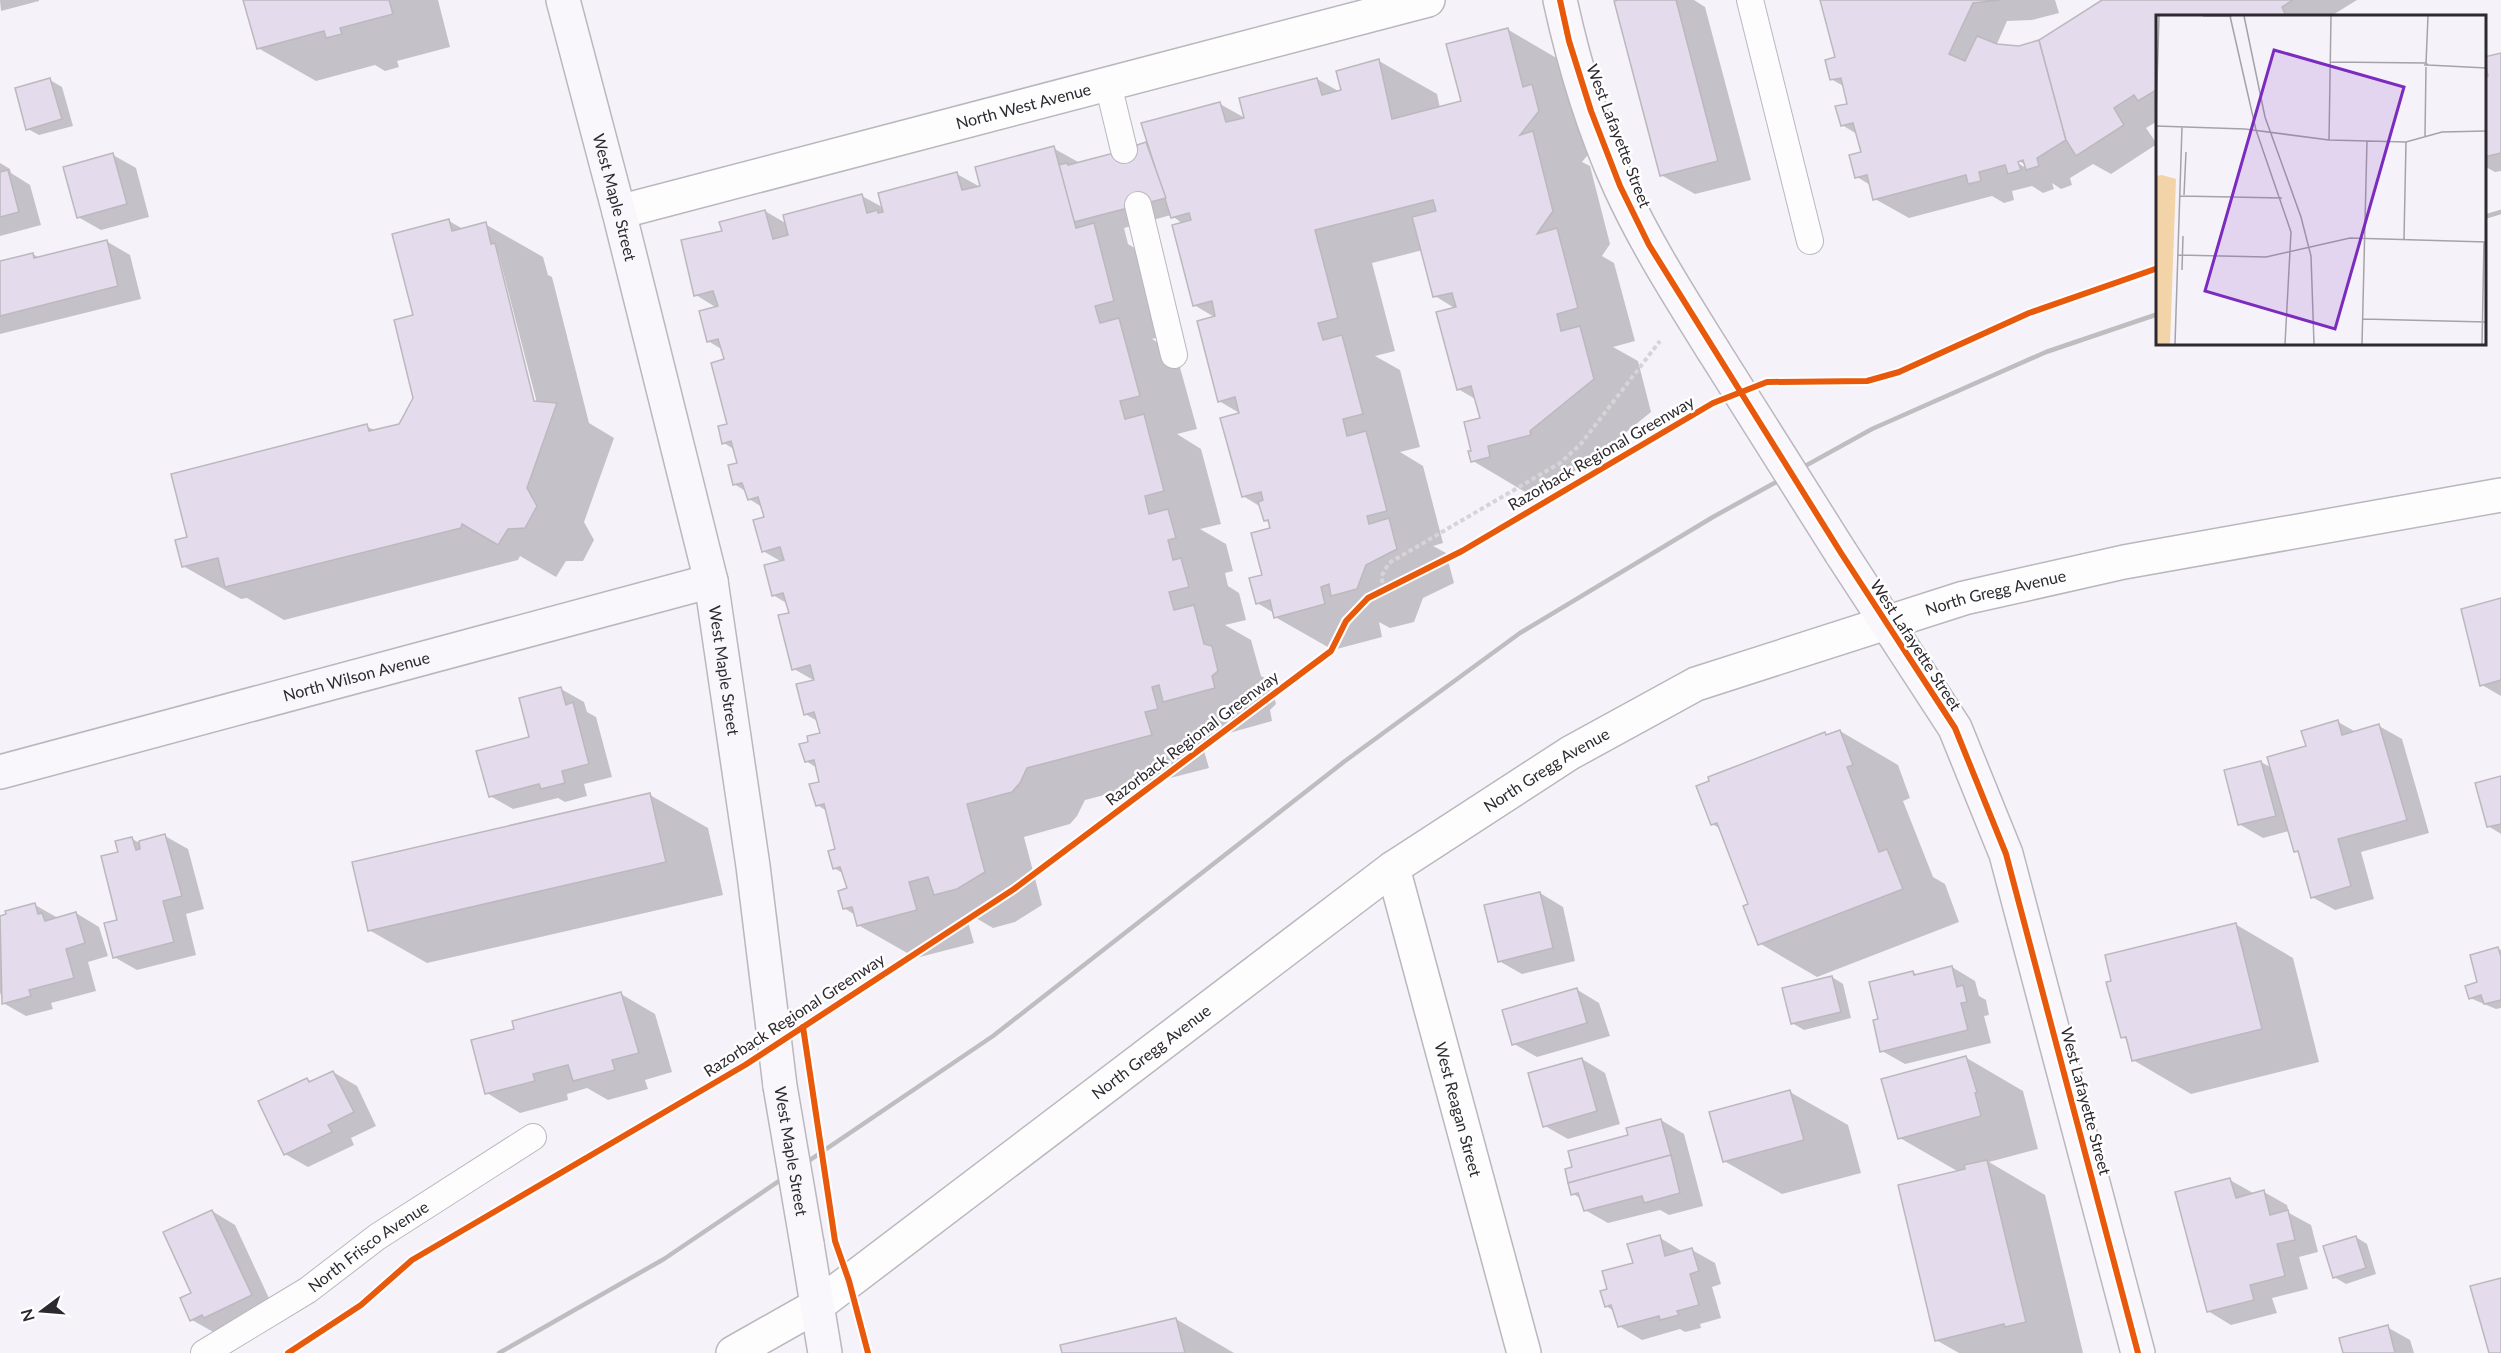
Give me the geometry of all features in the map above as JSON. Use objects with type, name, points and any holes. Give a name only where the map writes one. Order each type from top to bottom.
[{"type":"street","name":"West Maple Street","points":[[563,0],[619,212],[711,581],[753,866],[780,1086],[825,1353]]},
{"type":"street","name":"North West Avenue","points":[[619,212],[1428,0]]},
{"type":"street","name":"West Lafayette Street","points":[[1560,0],[1569,41],[1591,111],[1620,186],[1649,245],[1841,554],[1954,728],[2006,854],[2138,1353]]},
{"type":"street","name":"North Gregg Avenue","points":[[733,1353],[818,1305],[1393,868],[1570,753],[1696,684],[1964,598],[2124,562],[2501,495]]},
{"type":"street","name":"North Wilson Avenue","points":[[0,772],[711,581]]},
{"type":"street","name":"West Reagan Street","points":[[1393,868],[1524,1353]]},
{"type":"lane","points":[[1750,0],[1810,241]]},
{"type":"lane","points":[[1108,84],[1124,150]]},
{"type":"lane","points":[[1138,205],[1174,355]]},
{"type":"lane","name":"North Frisco Avenue","points":[[204,1353],[308,1290],[377,1237],[533,1137]]},
{"type":"path","points":[[1385,590],[1381,577],[1389,564],[1560,463],[1580,445],[1686,307]]},
{"type":"path","points":[[1377,594],[1395,586]]},
{"type":"building","points":[[243,0],[389,0],[393,14],[340,28],[342,34],[326,38],[324,31],[257,49]]},
{"type":"building","points":[[1676,0],[1718,161],[1660,176],[1614,1]]},
{"type":"building","points":[[1820,0],[2001,0],[1973,3],[1949,54],[1965,61],[1977,36],[1997,44],[2019,46],[2039,40],[2066,140],[2037,158],[2039,166],[2026,170],[2023,160],[2018,162],[2021,170],[2008,174],[2005,165],[1979,172],[1981,181],[1968,184],[1966,175],[1873,200],[1867,175],[1855,178],[1849,155],[1861,152],[1853,123],[1841,126],[1835,106],[1847,104],[1841,78],[1830,80],[1825,60],[1835,57]]},
{"type":"building","points":[[2102,0],[2293,0],[2282,7],[2286,15],[2156,15],[2156,90],[2138,101],[2134,95],[2114,108],[2124,125],[2076,156],[2066,140],[2039,40]]},
{"type":"building","points":[[1508,28],[1523,87],[1532,84],[1539,111],[1520,135],[1533,131],[1553,211],[1537,234],[1557,228],[1578,308],[1557,314],[1561,331],[1580,326],[1594,379],[1530,431],[1531,435],[1488,446],[1490,457],[1471,462],[1468,451],[1471,451],[1464,422],[1480,418],[1471,386],[1457,390],[1436,312],[1456,307],[1452,293],[1433,297],[1412,217],[1436,211],[1433,200],[1315,230],[1338,318],[1318,323],[1323,340],[1342,335],[1363,414],[1343,419],[1347,436],[1366,431],[1387,511],[1367,516],[1369,524],[1389,518],[1397,549],[1366,565],[1357,589],[1331,596],[1329,584],[1321,587],[1325,604],[1274,618],[1270,600],[1256,604],[1249,578],[1262,575],[1251,533],[1270,528],[1268,520],[1264,521],[1258,502],[1263,500],[1261,492],[1242,497],[1220,418],[1239,413],[1235,397],[1218,402],[1197,321],[1215,316],[1212,301],[1193,306],[1172,225],[1191,220],[1189,213],[1171,218],[1141,123],[1220,102],[1226,122],[1244,118],[1239,98],[1317,78],[1322,95],[1341,90],[1336,71],[1379,59],[1392,119],[1461,101],[1446,44]]},
{"type":"building","points":[[2501,53],[2501,153],[2486,157],[2486,76],[2488,76],[2486,57]]},
{"type":"building","points":[[50,78],[62,119],[26,130],[15,88]]},
{"type":"building","points":[[1146,142],[1166,198],[1074,222],[1058,165],[1067,163],[1068,165],[1137,147]]},
{"type":"building","points":[[1054,146],[1076,228],[1094,223],[1114,301],[1095,306],[1100,323],[1119,318],[1140,396],[1120,401],[1125,419],[1144,414],[1164,491],[1145,496],[1149,514],[1168,509],[1176,538],[1168,540],[1173,560],[1181,558],[1189,587],[1169,592],[1174,610],[1194,605],[1204,644],[1212,646],[1218,671],[1212,676],[1215,688],[1163,702],[1159,685],[1152,687],[1158,709],[1145,712],[1152,735],[1027,768],[1020,783],[1012,792],[967,804],[985,872],[957,889],[934,895],[928,877],[909,882],[917,910],[857,926],[852,907],[843,909],[838,891],[847,888],[840,867],[833,869],[828,851],[835,849],[824,804],[816,806],[809,784],[819,782],[814,760],[805,762],[799,744],[808,742],[807,736],[820,733],[814,712],[804,715],[796,684],[814,680],[810,665],[792,670],[778,615],[789,613],[783,593],[772,596],[764,565],[784,560],[780,547],[762,552],[753,520],[764,517],[758,497],[748,500],[742,483],[733,485],[728,465],[737,463],[731,441],[722,444],[718,426],[727,424],[711,363],[724,359],[718,339],[707,342],[699,311],[718,306],[713,291],[694,296],[681,240],[722,231],[719,222],[765,210],[773,239],[788,235],[783,215],[862,194],[867,213],[878,210],[878,213],[883,212],[878,193],[957,172],[962,190],[980,186],[975,167]]},
{"type":"building","points":[[113,153],[127,204],[77,218],[63,167]]},
{"type":"building","points":[[8,170],[19,212],[0,217],[0,172]]},
{"type":"building","points":[[449,219],[452,231],[486,222],[491,244],[495,243],[534,401],[557,403],[527,488],[537,506],[525,528],[508,529],[498,545],[462,524],[461,528],[225,587],[218,558],[182,567],[175,540],[187,537],[171,474],[367,424],[369,431],[399,424],[413,398],[394,320],[413,315],[392,234]]},
{"type":"building","points":[[107,240],[118,286],[0,316],[0,261],[33,253],[34,258]]},
{"type":"building","points":[[2501,598],[2501,680],[2480,686],[2461,609]]},
{"type":"building","points":[[561,687],[566,705],[573,702],[589,764],[562,771],[565,783],[541,789],[539,784],[489,797],[476,751],[529,737],[519,698]]},
{"type":"building","points":[[2338,720],[2342,735],[2379,724],[2407,820],[2338,839],[2351,886],[2311,898],[2298,851],[2294,852],[2267,757],[2306,746],[2301,731]]},
{"type":"building","points":[[1840,730],[1853,765],[1847,767],[1879,852],[1887,849],[1903,889],[1758,945],[1743,906],[1748,904],[1717,823],[1711,825],[1696,786],[1709,781],[1708,777],[1825,732],[1826,735]]},
{"type":"building","points":[[2261,761],[2276,816],[2238,825],[2224,770]]},
{"type":"building","points":[[2501,776],[2501,824],[2487,827],[2475,783]]},
{"type":"building","points":[[650,793],[666,862],[368,931],[352,862]]},
{"type":"building","points":[[165,834],[182,896],[163,901],[174,942],[113,958],[104,923],[117,920],[101,856],[118,852],[115,841],[132,837],[136,850],[140,849],[139,841]]},
{"type":"building","points":[[1540,892],[1553,948],[1498,962],[1484,905]]},
{"type":"building","points":[[35,903],[38,914],[42,913],[45,921],[76,912],[85,943],[66,949],[74,978],[29,990],[31,996],[2,1004],[0,916],[6,914],[5,911]]},
{"type":"building","points":[[2236,923],[2262,1029],[2132,1061],[2126,1037],[2121,1038],[2106,982],[2111,981],[2105,955]]},
{"type":"building","points":[[2498,947],[2501,957],[2501,1000],[2484,1004],[2481,995],[2469,999],[2465,986],[2477,982],[2470,955]]},
{"type":"building","points":[[1952,966],[1957,987],[1963,985],[1967,1002],[1961,1003],[1968,1030],[1880,1052],[1873,1020],[1878,1019],[1869,982],[1913,971],[1914,975]]},
{"type":"building","points":[[1832,976],[1841,1012],[1791,1024],[1782,988]]},
{"type":"building","points":[[1577,988],[1587,1023],[1512,1045],[1502,1010]]},
{"type":"building","points":[[621,992],[639,1053],[612,1060],[615,1070],[573,1081],[568,1065],[533,1074],[535,1081],[485,1094],[471,1040],[514,1029],[512,1021]]},
{"type":"building","points":[[1966,1056],[1977,1092],[1975,1093],[1981,1116],[1898,1139],[1881,1079]]},
{"type":"building","points":[[1582,1058],[1597,1111],[1543,1127],[1528,1073]]},
{"type":"building","points":[[333,1071],[354,1112],[328,1125],[332,1132],[284,1155],[258,1101],[307,1078],[309,1082]]},
{"type":"building","points":[[1790,1090],[1804,1140],[1723,1162],[1709,1112]]},
{"type":"building","points":[[1661,1119],[1671,1155],[1568,1183],[1565,1169],[1572,1167],[1568,1151],[1628,1135],[1626,1128]]},
{"type":"building","points":[[1671,1155],[1680,1193],[1644,1203],[1642,1196],[1584,1211],[1578,1193],[1571,1195],[1568,1183]]},
{"type":"building","points":[[1987,1160],[2026,1322],[2005,1327],[2004,1324],[1935,1341],[1898,1185],[1965,1169],[1964,1165]]},
{"type":"building","points":[[2230,1178],[2236,1198],[2264,1190],[2270,1215],[2288,1210],[2295,1240],[2277,1244],[2285,1276],[2250,1285],[2254,1300],[2207,1312],[2175,1192]]},
{"type":"building","points":[[212,1210],[252,1295],[204,1318],[202,1315],[190,1321],[180,1298],[191,1293],[163,1232]]},
{"type":"building","points":[[1660,1235],[1665,1256],[1692,1248],[1699,1271],[1690,1274],[1699,1305],[1677,1311],[1679,1315],[1660,1320],[1659,1316],[1618,1327],[1611,1305],[1605,1307],[1600,1291],[1607,1289],[1602,1271],[1633,1263],[1627,1244]]},
{"type":"building","points":[[2356,1236],[2366,1268],[2333,1278],[2323,1246]]},
{"type":"building","points":[[2501,1278],[2501,1353],[2489,1353],[2470,1286]]},
{"type":"building","points":[[1176,1318],[1185,1353],[1062,1353],[1060,1345]]},
{"type":"building","points":[[2388,1325],[2395,1353],[2343,1353],[2339,1338]]},
{"type":"railway","points":[[2486,216],[2501,212]]},
{"type":"railway","points":[[499,1353],[664,1259],[993,1036],[1345,761],[1520,633],[1713,517],[1872,429],[2046,352],[2156,315]]},
{"type":"cycle path","points":[[1560,0],[1569,41],[1591,111],[1620,186],[1649,245],[1841,553],[1955,728],[2006,854],[2138,1353]]},
{"type":"cycle path","name":"Razorback Regional Greenway","points":[[288,1353],[361,1305],[412,1260],[745,1065],[1014,889],[1331,651],[1346,621],[1368,598],[1462,551],[1713,403],[1767,382],[1867,381],[1899,372],[2029,313],[2156,269]]},
{"type":"cycle path","name":"Razorback Regional Greenway","points":[[803,1027],[835,1241],[849,1281],[868,1353]]}]
